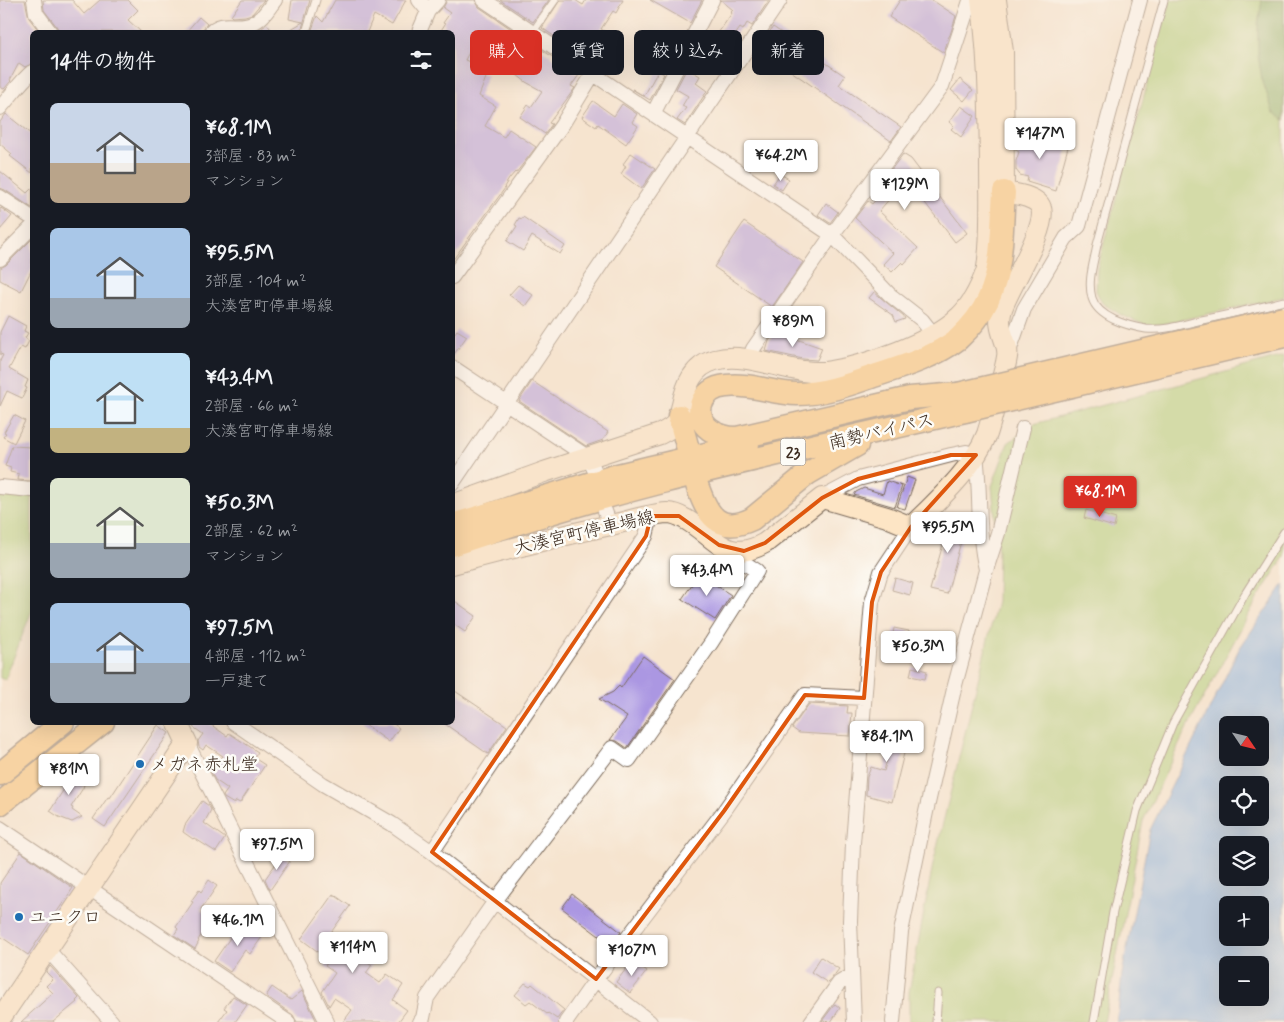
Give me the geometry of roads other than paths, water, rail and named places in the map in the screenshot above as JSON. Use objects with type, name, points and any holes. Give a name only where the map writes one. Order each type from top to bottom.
[{"type":"highway","points":[[961,403],[910,398],[737,438],[725,438],[714,433],[704,425],[700,413],[703,400],[707,394],[719,387],[735,385],[782,394],[821,391],[853,383],[917,361],[958,338],[981,312],[988,299],[998,270],[1001,250],[997,191]]},
{"type":"highway","name":"南勢バイパス","points":[[455,544],[621,492],[1284,318]]},
{"type":"highway","name":"南勢バイパス","points":[[455,524],[618,475],[1284,336]]},
{"type":"highway","points":[[697,484],[708,512],[717,521],[728,525],[744,522],[752,519],[807,474],[847,449],[862,442],[909,432],[961,403]]},
{"type":"highway","points":[[679,416],[688,449]]},
{"type":"highway","points":[[0,774],[60,725]]},
{"type":"highway","points":[[0,804],[98,725]]},
{"type":"main road","points":[[981,0],[997,191]]},
{"type":"main road","points":[[455,504],[534,475],[592,464],[660,434],[676,423],[690,377],[701,366],[716,360],[750,359],[782,368],[806,372],[830,372],[909,347],[934,334],[959,317],[971,303],[986,270],[997,191],[1003,52],[996,0]]},
{"type":"main road","points":[[737,551],[756,548],[822,498],[888,517],[911,527],[976,455],[987,434],[1008,354],[999,326],[1002,310],[1037,234],[1042,217],[1041,207],[1034,200],[997,191]]},
{"type":"main road","name":"大湊宮町停車場線","points":[[455,563],[560,535],[608,518],[651,516],[669,513],[679,516],[700,529],[719,546],[727,550],[737,551]]},
{"type":"main road","points":[[0,1020],[186,743],[178,725]]},
{"type":"street","points":[[34,0],[36,13],[49,30]]},
{"type":"street","points":[[212,30],[225,24],[237,26],[250,24],[266,13],[274,0]]},
{"type":"street","points":[[419,0],[428,11]]},
{"type":"street","points":[[420,30],[428,11],[438,0]]},
{"type":"street","points":[[484,0],[529,30]]},
{"type":"street","points":[[653,114],[712,0]]},
{"type":"street","points":[[455,480],[780,0]]},
{"type":"street","points":[[750,359],[753,349],[832,235],[942,86],[970,1],[974,0]]},
{"type":"street","points":[[1008,354],[1024,309],[1066,238],[1079,226],[1140,0]]},
{"type":"street","points":[[0,108],[30,74]]},
{"type":"street","points":[[455,273],[557,132],[592,75]]},
{"type":"street","points":[[594,75],[832,235],[890,294],[922,320],[934,334]]},
{"type":"street","points":[[0,196],[30,217]]},
{"type":"street","points":[[0,259],[30,229]]},
{"type":"street","points":[[455,369],[592,464]]},
{"type":"street","points":[[893,1022],[901,932],[924,821],[954,689],[986,570],[998,533],[1023,428]]},
{"type":"street","points":[[822,498],[858,479],[951,455],[966,452],[976,455],[979,476],[982,553],[986,570]]},
{"type":"street","points":[[0,487],[30,490]]},
{"type":"street","points":[[432,852],[646,536],[651,516]]},
{"type":"street","points":[[854,1022],[850,921],[853,842],[872,602],[881,572],[911,527]]},
{"type":"street","points":[[420,1022],[423,1018],[427,998],[495,901],[612,748],[629,760],[700,658],[757,571],[743,562],[737,551]]},
{"type":"street","points":[[566,1022],[596,979],[724,811],[805,695],[864,698]]},
{"type":"street","points":[[237,725],[323,784],[392,824],[432,852],[650,1022]]},
{"type":"street","points":[[186,743],[327,1022]]},
{"type":"street","points":[[0,828],[288,1022]]},
{"type":"street","points":[[47,949],[112,1022]]},
{"type":"street","points":[[811,1022],[839,983],[851,976]]},
{"type":"lane","points":[[307,30],[316,0]]},
{"type":"lane","points":[[533,30],[555,0]]},
{"type":"lane","points":[[1164,0],[1097,245],[1091,273],[1092,298],[1098,308],[1105,314],[1121,322],[1147,329],[1169,328],[1284,301]]},
{"type":"lane","points":[[1094,1022],[1113,912],[1137,811],[1173,723],[1245,594],[1284,532]]},
{"type":"lane","points":[[936,1022],[938,993]]},
{"type":"water","points":[[1284,584],[1284,1022],[1117,1022],[1122,974],[1150,830],[1239,649]]},
{"type":"place","name":"メガネ赤札堂","points":[[140,764]]},
{"type":"place","name":"ユニクロ","points":[[19,917]]}]
